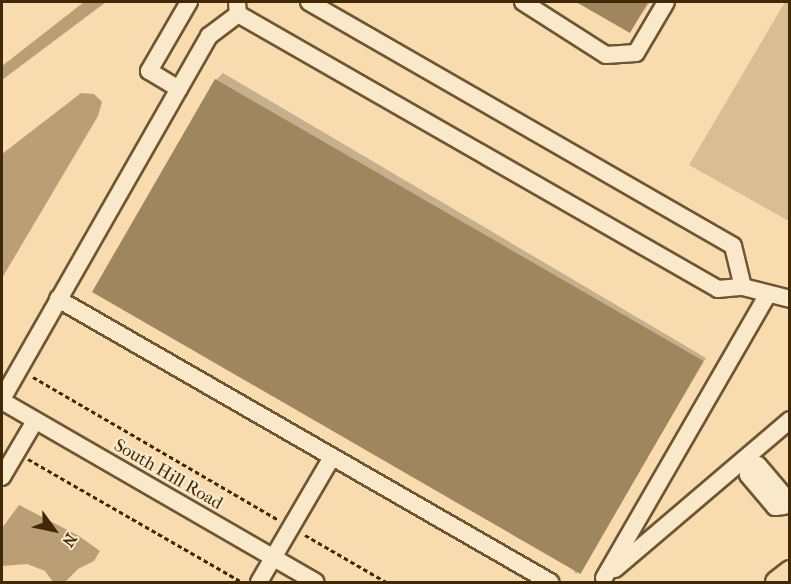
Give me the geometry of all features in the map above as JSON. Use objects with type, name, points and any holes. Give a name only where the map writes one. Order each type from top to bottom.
[{"type":"main road","points":[[776,582],[789,571]]},
{"type":"street","points":[[179,89],[149,71],[189,2]]},
{"type":"street","points":[[309,2],[733,246],[743,287]]},
{"type":"street","points":[[523,2],[606,55],[636,53],[666,2]]},
{"type":"street","points":[[2,400],[209,36],[237,8],[718,289],[743,287],[789,299]]},
{"type":"street","points":[[601,580],[768,294]]},
{"type":"street","points":[[58,299],[550,582]]},
{"type":"street","name":"South Hill Road","points":[[2,400],[315,582]]},
{"type":"street","points":[[601,580],[747,463],[789,420]]},
{"type":"street","points":[[2,477],[35,421]]},
{"type":"street","points":[[259,582],[332,457]]},
{"type":"street","points":[[747,463],[748,475],[775,507],[787,510]]},
{"type":"path","points":[[19,368],[386,582]]},
{"type":"path","points":[[16,452],[242,582]]},
{"type":"shaded area","points":[[84,2],[106,2],[2,80],[2,66]]},
{"type":"shaded area","points":[[785,2],[790,2],[789,221],[689,165]]},
{"type":"shaded area","points":[[81,93],[94,94],[102,102],[98,116],[2,278],[2,154]]},
{"type":"shaded area","points":[[19,505],[79,536],[100,551],[94,561],[78,569],[65,582],[53,582],[45,571],[27,564],[2,566],[2,528]]},
{"type":"building","points":[[576,2],[648,2],[630,33]]},
{"type":"building","points":[[215,79],[703,361],[580,574],[92,292]]}]
